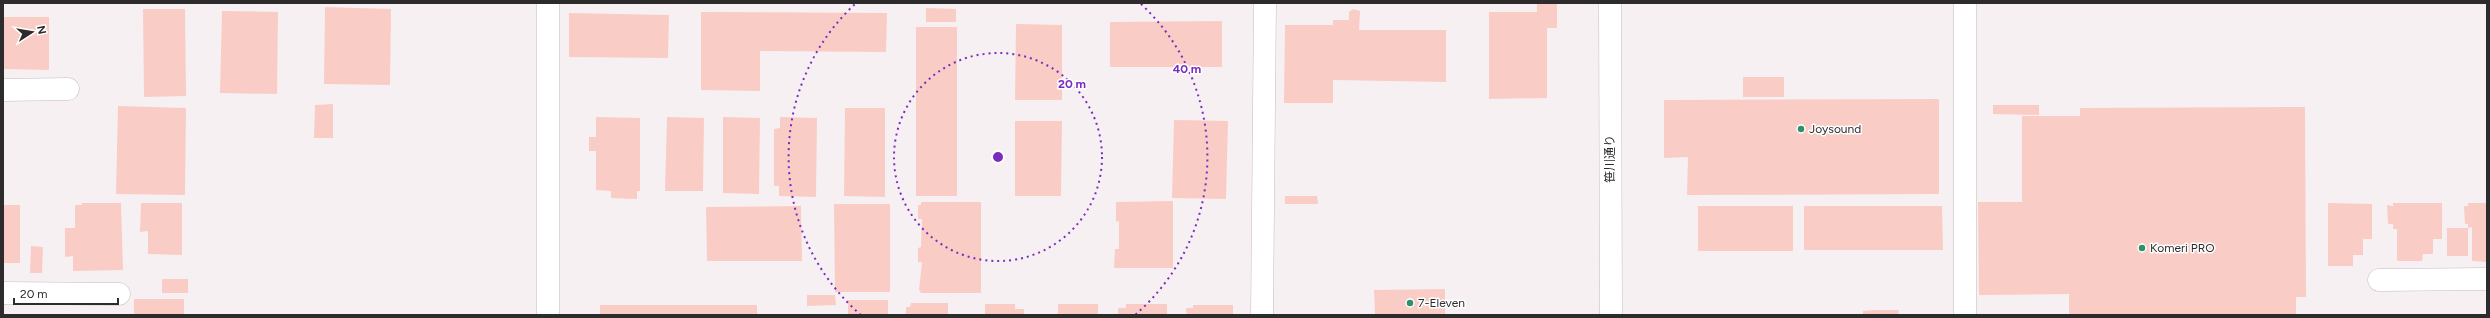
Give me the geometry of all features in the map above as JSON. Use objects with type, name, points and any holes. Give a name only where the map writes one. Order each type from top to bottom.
[{"type":"street","points":[[548,3],[548,315]]},
{"type":"street","points":[[1262,315],[1265,3]]},
{"type":"street","name":"笹川通り","points":[[1610,3],[1611,315]]},
{"type":"street","points":[[1965,3],[1965,315]]},
{"type":"street","points":[[3,90],[68,89]]},
{"type":"street","points":[[2379,280],[2487,279]]},
{"type":"street","points":[[3,294],[119,294]]},
{"type":"building","points":[[1537,4],[1557,4],[1557,28],[1547,28],[1547,98],[1489,99],[1489,12],[1537,12]]},
{"type":"building","points":[[325,7],[391,9],[390,85],[324,84]]},
{"type":"building","points":[[926,8],[956,9],[956,22],[926,22]]},
{"type":"building","points":[[143,9],[185,9],[186,96],[144,97]]},
{"type":"building","points":[[1353,9],[1360,11],[1359,30],[1446,30],[1446,82],[1333,80],[1333,103],[1284,103],[1285,25],[1333,25],[1333,20],[1349,20],[1349,12]]},
{"type":"building","points":[[222,11],[278,12],[277,94],[220,93]]},
{"type":"building","points":[[701,12],[887,13],[886,52],[760,51],[760,91],[701,90]]},
{"type":"building","points":[[569,13],[669,15],[668,58],[569,57]]},
{"type":"building","points":[[3,17],[49,17],[49,70],[3,69]]},
{"type":"building","points":[[1222,21],[1222,67],[1110,67],[1110,22]]},
{"type":"building","points":[[1016,24],[1062,25],[1062,100],[1015,100]]},
{"type":"building","points":[[916,27],[957,27],[957,196],[916,196]]},
{"type":"building","points":[[1743,77],[1784,77],[1784,97],[1743,97]]},
{"type":"building","name":"Joysound","points":[[1939,99],[1939,194],[1687,195],[1688,157],[1664,158],[1664,100]]},
{"type":"building","points":[[333,104],[333,138],[314,138],[315,105]]},
{"type":"building","points":[[1993,105],[2039,105],[2039,115],[1993,114]]},
{"type":"building","points":[[118,106],[186,108],[185,195],[116,194]]},
{"type":"building","name":"Komeri PRO","points":[[2305,107],[2306,297],[2296,297],[2296,315],[2069,315],[2069,294],[1979,295],[1978,202],[2022,202],[2022,116],[2080,116],[2080,108]]},
{"type":"building","points":[[845,108],[885,108],[885,197],[844,196]]},
{"type":"building","points":[[596,117],[640,118],[640,191],[637,191],[637,199],[611,198],[611,191],[596,190],[596,151],[589,151],[589,137],[596,137]]},
{"type":"building","points":[[667,117],[704,118],[703,191],[665,191]]},
{"type":"building","points":[[723,117],[760,118],[759,194],[723,193]]},
{"type":"building","points":[[780,117],[817,118],[816,197],[779,196],[779,186],[774,186],[774,129],[780,128]]},
{"type":"building","points":[[1174,120],[1228,121],[1226,199],[1172,198]]},
{"type":"building","points":[[1015,121],[1062,121],[1061,196],[1015,196]]},
{"type":"building","points":[[1285,196],[1317,196],[1318,204],[1285,204]]},
{"type":"building","points":[[1173,201],[1173,268],[1114,268],[1115,249],[1119,249],[1119,221],[1116,222],[1116,202]]},
{"type":"building","points":[[921,202],[981,202],[981,293],[921,293],[919,290],[922,262],[918,262],[918,248],[921,247],[922,219],[918,219],[918,205],[921,205]]},
{"type":"building","points":[[82,203],[121,203],[123,270],[73,271],[73,256],[65,257],[65,228],[75,228],[75,205],[82,205]]},
{"type":"building","points":[[141,203],[182,203],[182,255],[148,254],[148,231],[140,232]]},
{"type":"building","points":[[2328,203],[2372,204],[2372,239],[2363,239],[2363,255],[2353,255],[2353,266],[2328,266]]},
{"type":"building","points":[[2393,203],[2442,203],[2442,239],[2433,239],[2433,254],[2423,254],[2422,261],[2397,261],[2397,229],[2393,229],[2393,224],[2388,224],[2387,205],[2393,206]]},
{"type":"building","points":[[2468,203],[2487,203],[2487,262],[2472,261],[2472,227],[2468,228],[2468,224],[2465,224],[2464,206],[2468,206]]},
{"type":"building","points":[[834,204],[890,204],[890,292],[835,292]]},
{"type":"building","points":[[3,205],[20,205],[20,263],[3,263]]},
{"type":"building","points":[[801,206],[802,261],[707,261],[706,207]]},
{"type":"building","points":[[1698,206],[1793,206],[1793,251],[1698,251]]},
{"type":"building","points":[[1804,206],[1942,206],[1943,250],[1804,250]]},
{"type":"building","points":[[2447,228],[2468,228],[2468,256],[2447,256]]},
{"type":"building","points":[[31,246],[43,247],[42,273],[30,273]]},
{"type":"building","points":[[162,279],[188,279],[188,293],[162,293]]},
{"type":"building","name":"7-Eleven","points":[[1445,289],[1445,315],[1375,315],[1374,290]]},
{"type":"building","points":[[807,295],[835,295],[836,305],[807,306]]},
{"type":"building","points":[[134,299],[184,299],[184,315],[134,315]]},
{"type":"building","points":[[848,300],[888,300],[888,315],[848,315]]},
{"type":"building","points":[[911,303],[948,303],[948,315],[906,315],[906,307],[910,307]]},
{"type":"building","points":[[985,304],[1015,304],[1015,309],[1024,309],[1024,315],[985,315]]},
{"type":"building","points":[[1058,304],[1098,304],[1098,315],[1058,315]]},
{"type":"building","points":[[1126,304],[1167,304],[1167,315],[1118,315],[1118,308],[1126,308]]},
{"type":"building","points":[[600,305],[757,305],[757,315],[600,315]]},
{"type":"building","points":[[1193,305],[1233,305],[1233,315],[1187,315],[1186,308],[1193,308]]},
{"type":"building","points":[[1899,310],[1898,315],[1863,315],[1863,311]]},
{"type":"place","name":"Joysound","points":[[1801,129]]},
{"type":"place","name":"Komeri PRO","points":[[2142,248]]},
{"type":"place","name":"7-Eleven","points":[[1410,303]]}]
